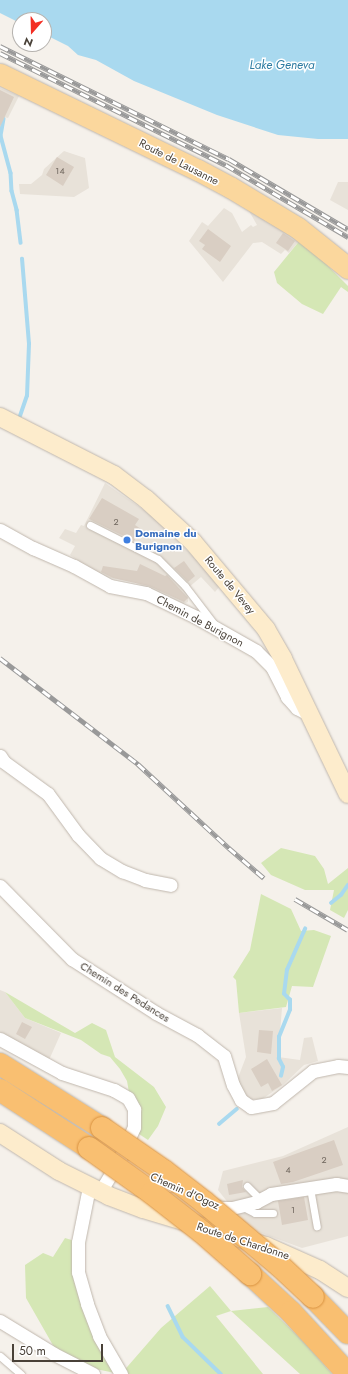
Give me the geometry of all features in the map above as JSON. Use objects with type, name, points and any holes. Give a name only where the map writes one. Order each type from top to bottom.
[{"type":"highway","points":[[0,1064],[102,1128],[164,1171],[204,1202],[280,1266],[348,1333]]},
{"type":"highway","points":[[0,1090],[89,1148],[152,1192],[208,1237],[291,1312],[348,1374]]},
{"type":"main road","name":"Route de Lausanne","points":[[0,74],[198,170],[236,191],[298,228],[348,268]]},
{"type":"main road","name":"Route de Vevey","points":[[0,417],[114,475],[146,499],[193,542],[266,629],[283,659],[348,794]]},
{"type":"main road","name":"Route de Chardonne","points":[[0,1133],[58,1171],[94,1189],[156,1213],[266,1246],[320,1270],[348,1288]]},
{"type":"street","name":"Chemin de Burignon","points":[[0,530],[33,548],[74,566],[110,586],[146,593],[196,617],[256,651],[272,667],[287,697],[297,708],[310,715]]},
{"type":"street","points":[[0,756],[4,762],[48,794],[78,835],[100,858],[122,871],[145,880],[171,886]]},
{"type":"street","name":"Chemin des Pedances","points":[[0,886],[72,959],[156,1014],[197,1036],[224,1056],[232,1085],[241,1100],[251,1107],[272,1103],[313,1071],[338,1066],[348,1067]]},
{"type":"street","points":[[0,1039],[57,1071],[114,1090],[128,1098],[134,1109],[134,1127],[116,1167],[94,1189],[78,1242],[78,1272],[87,1304],[99,1336],[121,1374]]},
{"type":"street","name":"Chemin d'Ogoz","points":[[116,1167],[125,1166],[134,1168],[218,1207],[232,1208],[243,1206],[271,1194],[336,1184],[348,1186]]},
{"type":"street","points":[[0,1321],[54,1354],[93,1374]]},
{"type":"lane","points":[[90,525],[158,559],[185,586],[219,630]]},
{"type":"lane","points":[[247,1186],[260,1199]]},
{"type":"lane","points":[[310,1188],[317,1226]]},
{"type":"lane","points":[[243,1206],[255,1213],[273,1213]]},
{"type":"lane","points":[[0,1356],[21,1374]]},
{"type":"shaded area","points":[[0,88],[19,96],[8,118],[0,116]]},
{"type":"shaded area","points":[[64,151],[85,158],[89,188],[74,197],[20,194],[19,184],[31,184],[42,175],[44,169]]},
{"type":"shaded area","points":[[338,182],[348,182],[348,210],[330,200]]},
{"type":"shaded area","points":[[224,208],[232,213],[242,232],[251,225],[253,227],[257,225],[249,211],[276,223],[301,239],[289,253],[285,250],[281,254],[262,242],[253,243],[223,282],[189,241],[202,222],[208,226]]},
{"type":"shaded area","points":[[105,483],[151,515],[205,568],[220,586],[215,592],[201,577],[188,588],[188,602],[183,604],[136,583],[100,576],[70,555],[75,546],[59,538],[65,529],[76,533],[81,525],[84,526]]},
{"type":"shaded area","points":[[0,990],[5,992],[25,1018],[61,1033],[49,1060],[0,1032]]},
{"type":"shaded area","points":[[282,1008],[278,1057],[300,1060],[304,1038],[312,1037],[318,1061],[304,1065],[283,1085],[262,1099],[250,1099],[243,1093],[236,1083],[246,1057],[239,1013]]},
{"type":"shaded area","points":[[348,1127],[348,1236],[302,1248],[248,1228],[218,1190],[223,1171],[283,1156]]},
{"type":"green space","points":[[301,239],[348,286],[348,292],[341,287],[323,314],[302,304],[277,283],[274,272]]},
{"type":"green space","points":[[281,848],[315,856],[324,869],[328,884],[348,868],[348,910],[344,918],[330,910],[334,890],[305,890],[271,875],[261,863]]},
{"type":"green space","points":[[261,894],[291,909],[301,931],[314,930],[331,936],[313,987],[292,986],[286,1007],[239,1013],[236,980],[233,977],[250,950]]},
{"type":"green space","points":[[5,992],[75,1033],[92,1023],[106,1030],[115,1057],[154,1087],[166,1107],[158,1126],[148,1140],[136,1132],[127,1081],[120,1069],[110,1057],[101,1054],[81,1040],[25,1018]]},
{"type":"green space","points":[[65,1238],[78,1242],[78,1272],[121,1374],[86,1367],[54,1347],[26,1298],[25,1265],[43,1253],[53,1257]]},
{"type":"green space","points":[[210,1286],[231,1311],[216,1316],[263,1374],[121,1374],[161,1328]]},
{"type":"green space","points":[[268,1307],[307,1345],[332,1374],[300,1374],[231,1311]]},
{"type":"water","name":"Lake Geneva","points":[[0,0],[348,0],[348,139],[318,139],[278,135],[217,115],[134,81],[96,60],[78,55],[68,46],[52,38],[52,12],[12,12],[12,19],[0,13]]},
{"type":"building","points":[[0,90],[14,97],[0,127]]},
{"type":"building","points":[[57,157],[74,167],[63,186],[46,175]]},
{"type":"building","points":[[208,229],[231,246],[220,262],[202,249],[205,245],[199,241]]},
{"type":"building","points":[[283,233],[295,241],[288,251],[276,243]]},
{"type":"building","points":[[102,498],[139,519],[135,525],[141,529],[134,541],[89,519]]},
{"type":"building","points":[[184,561],[195,576],[188,582],[174,568]]},
{"type":"building","points":[[140,564],[165,576],[167,575],[188,598],[184,602],[149,586],[113,578],[101,572],[103,566],[137,571]]},
{"type":"building","points":[[22,1022],[32,1027],[25,1039],[16,1034]]},
{"type":"building","points":[[259,1030],[273,1031],[271,1054],[257,1052]]},
{"type":"building","points":[[267,1059],[282,1085],[272,1091],[268,1083],[261,1087],[251,1069]]},
{"type":"building","points":[[334,1140],[343,1165],[293,1182],[281,1184],[273,1162]]},
{"type":"building","points":[[243,1180],[242,1187],[246,1192],[229,1195],[227,1184]]},
{"type":"building","points":[[304,1197],[308,1220],[282,1225],[278,1201]]},
{"type":"waterway","points":[[4,119],[1,136],[11,173],[12,191],[17,210],[21,243]]},
{"type":"waterway","points":[[20,416],[27,396],[29,344],[22,259]]},
{"type":"waterway","points":[[331,903],[341,895],[348,885]]},
{"type":"waterway","points":[[281,1076],[283,1067],[279,1059],[279,1037],[290,1010],[290,1000],[284,994],[287,970],[305,929]]},
{"type":"waterway","points":[[219,1124],[237,1109]]},
{"type":"waterway","points":[[168,1306],[183,1337],[221,1374]]},
{"type":"railway","points":[[0,46],[229,159],[348,229]]},
{"type":"railway","points":[[0,53],[226,165],[348,237]]},
{"type":"railway","points":[[0,658],[138,764],[229,848],[264,878]]},
{"type":"railway","points":[[295,899],[348,930]]},
{"type":"place","name":"Domaine du Burignon","points":[[127,540]]}]
